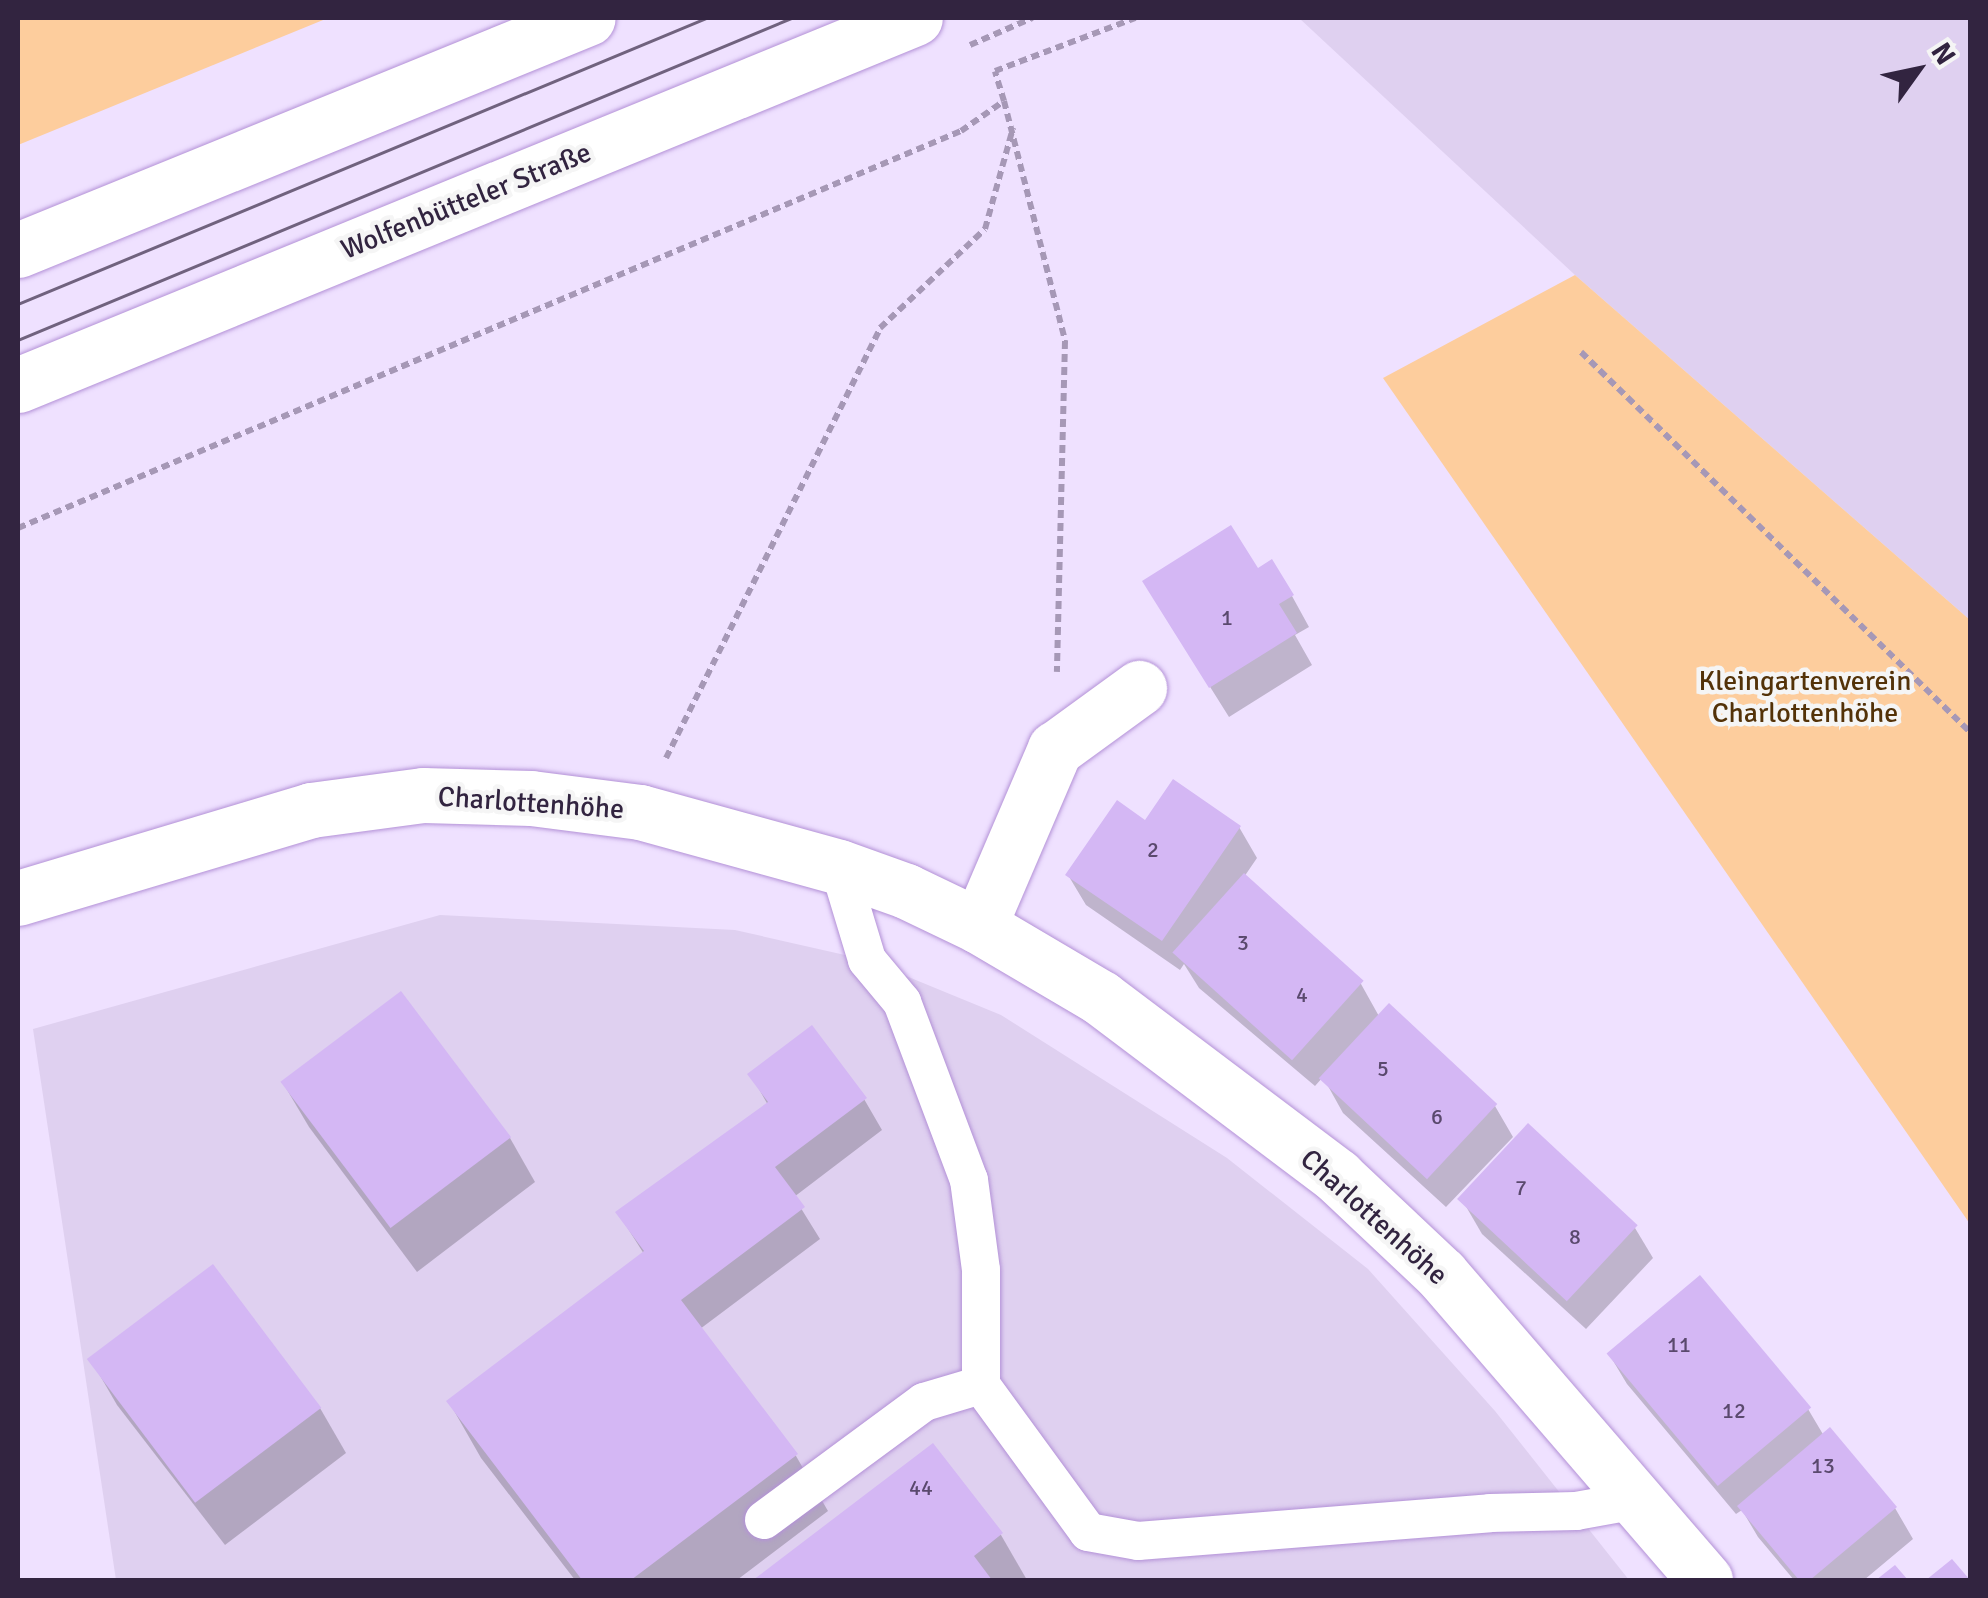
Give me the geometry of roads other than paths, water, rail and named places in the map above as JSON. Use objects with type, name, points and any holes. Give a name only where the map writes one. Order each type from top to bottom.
[{"type":"street","points":[[18,250],[588,18]]},
{"type":"street","name":"Wolfenbütteler Straße","points":[[18,385],[915,18]]},
{"type":"street","points":[[979,926],[1055,749],[1139,688]]},
{"type":"street","name":"Charlottenhöhe","points":[[18,898],[311,810],[424,795],[531,798],[640,812],[839,867],[906,891],[979,926],[1100,998],[1337,1176],[1441,1274],[1705,1580]]},
{"type":"lane","points":[[839,867],[867,960],[902,1002],[968,1180],[981,1270],[981,1385],[1088,1532],[1138,1541],[1576,1511],[1638,1500]]},
{"type":"lane","points":[[764,1520],[924,1402],[981,1385]]},
{"type":"tram line","points":[[18,304],[706,18]]},
{"type":"tram line","points":[[18,340],[791,18]]},
{"type":"park label","name":"Kleingartenverein Charlottenhöhe","points":[[1805,697]]}]
